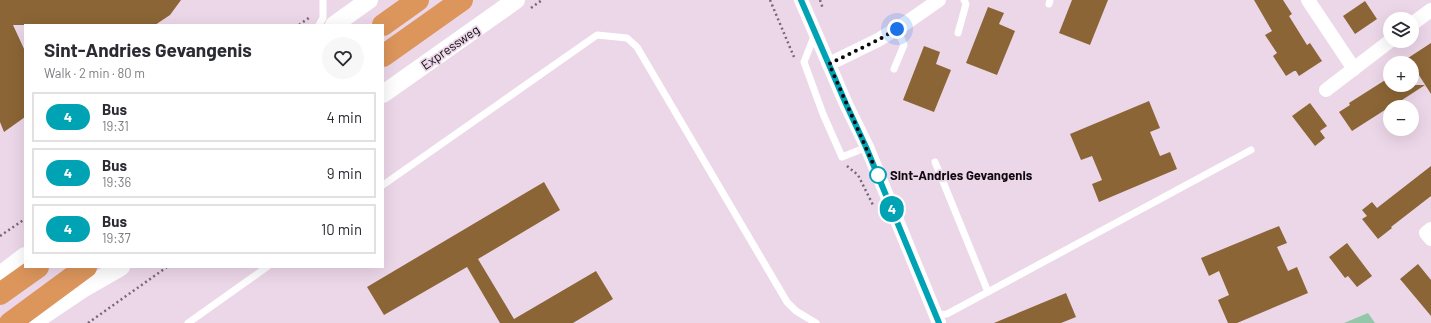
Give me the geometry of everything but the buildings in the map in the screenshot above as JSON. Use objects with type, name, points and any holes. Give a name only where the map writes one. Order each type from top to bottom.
[{"type":"highway","points":[[384,24],[418,0]]},
{"type":"highway","points":[[384,55],[462,0]]},
{"type":"highway","points":[[0,294],[37,268]]},
{"type":"highway","points":[[10,323],[85,268]]},
{"type":"street","points":[[335,24],[369,0]]},
{"type":"street","name":"Expressweg","points":[[384,93],[516,0]]},
{"type":"street","points":[[801,0],[866,147],[937,319]]},
{"type":"street","points":[[1308,0],[1354,69]]},
{"type":"street","points":[[829,64],[860,50],[897,29],[935,1]]},
{"type":"street","points":[[1419,19],[1431,10]]},
{"type":"street","points":[[1326,90],[1383,46]]},
{"type":"street","points":[[1431,229],[1426,233],[1431,239]]},
{"type":"street","points":[[0,275],[24,257]]},
{"type":"street","points":[[32,323],[80,290],[119,268]]},
{"type":"lane","points":[[319,24],[322,18],[324,0]]},
{"type":"lane","points":[[958,33],[966,4],[964,0]]},
{"type":"lane","points":[[894,69],[904,45],[897,29]]},
{"type":"lane","points":[[815,34],[804,62],[823,114],[842,157],[866,147]]},
{"type":"lane","points":[[384,184],[597,35],[627,38],[636,47],[787,302],[796,312],[816,323]]},
{"type":"lane","points":[[937,319],[1251,150]]},
{"type":"lane","points":[[935,162],[988,292]]},
{"type":"lane","points":[[188,323],[266,268]]},
{"type":"path","points":[[0,236],[24,220]]},
{"type":"path","points":[[88,323],[166,268]]},
{"type":"green space","points":[[1368,313],[1375,323],[1344,323]]},
{"type":"bus line","name":"4","points":[[801,0],[866,147],[939,323]]},
{"type":"place","name":"Sint-Andries Gevangenis","points":[[878,175]]},
{"type":"route","points":[[878,175],[829,64],[842,59],[897,29]]}]
